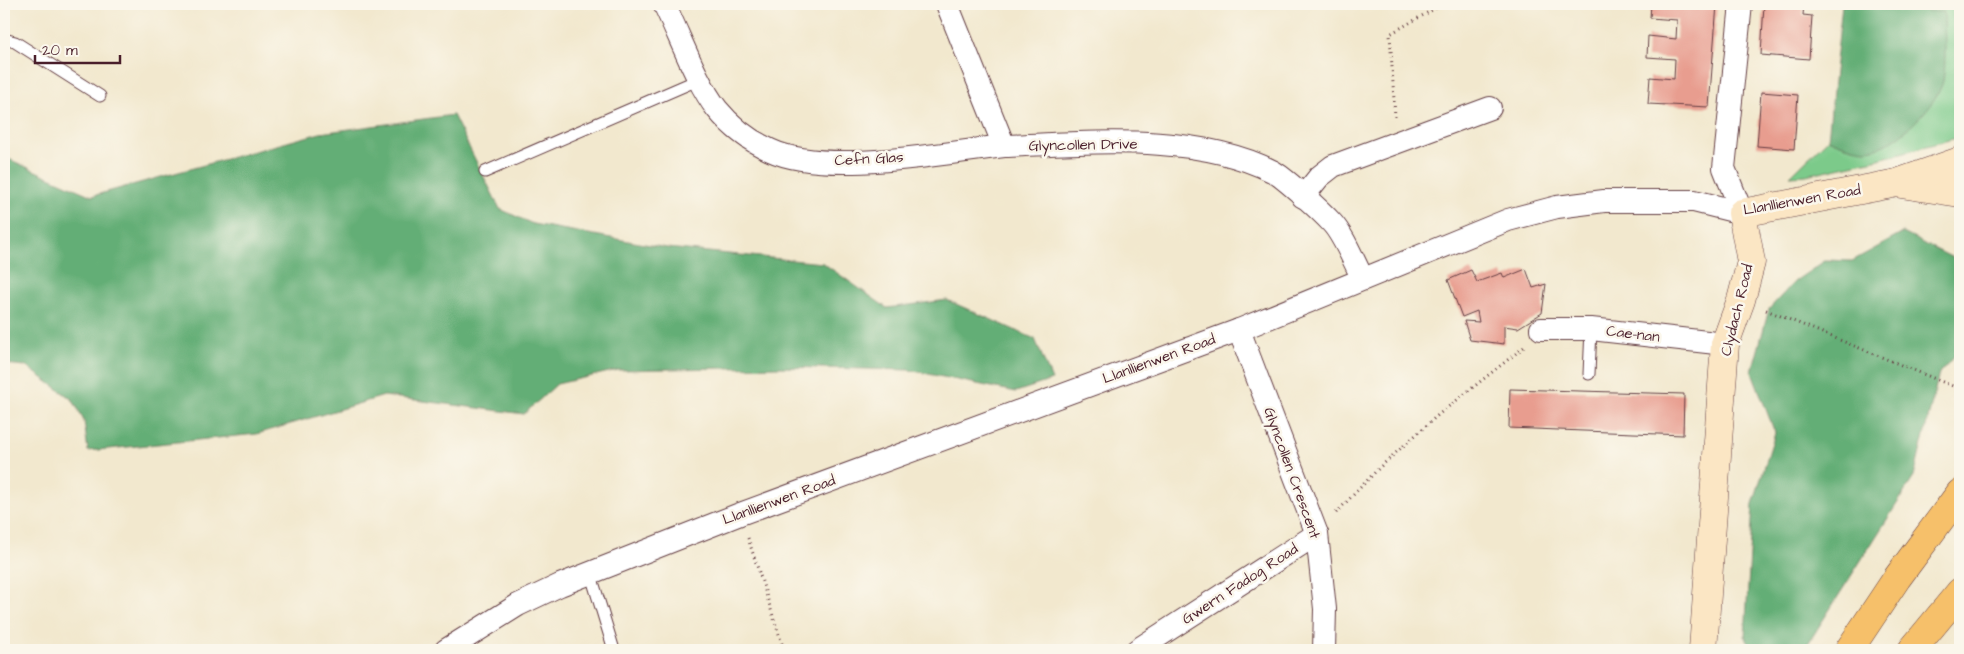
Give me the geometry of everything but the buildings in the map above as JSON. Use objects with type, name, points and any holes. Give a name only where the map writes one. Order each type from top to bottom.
[{"type":"main road","name":"Llanllienwen Road","points":[[1742,213],[1898,183],[1960,161]]},
{"type":"main road","name":"Llanllienwen Road","points":[[1898,183],[1959,193]]},
{"type":"main road","name":"Clydach Road","points":[[1703,650],[1725,344],[1741,300],[1751,262],[1742,213]]},
{"type":"main road","points":[[1849,650],[1897,578],[1960,493]]},
{"type":"main road","points":[[1912,650],[1960,592]]},
{"type":"street","name":"Cefn Glas","points":[[664,4],[700,80],[716,108],[740,132],[771,151],[808,160],[855,162],[1004,146]]},
{"type":"street","points":[[947,4],[1004,146]]},
{"type":"street","name":"Clydach Road","points":[[1742,4],[1724,168],[1742,213]]},
{"type":"street","points":[[1303,197],[1319,176],[1333,166],[1490,108]]},
{"type":"street","name":"Glyncollen Drive","points":[[1004,146],[1097,143],[1188,146],[1241,157],[1274,171],[1333,224],[1363,279]]},
{"type":"street","name":"Llanllienwen Road","points":[[446,650],[518,605],[590,572],[740,514],[1239,330],[1508,220],[1557,207],[1604,201],[1694,200],[1742,213]]},
{"type":"street","name":"Cae-nan","points":[[1548,329],[1591,329],[1725,344]]},
{"type":"street","name":"Glyncollen Crescent","points":[[1239,330],[1317,534],[1325,609],[1324,650]]},
{"type":"street","name":"Gwern Fadog Road","points":[[1137,650],[1317,534]]},
{"type":"lane","points":[[4,39],[15,42],[100,96]]},
{"type":"lane","points":[[485,172],[700,80]]},
{"type":"lane","points":[[1589,374],[1591,329]]},
{"type":"lane","points":[[590,572],[614,650]]},
{"type":"path","points":[[1397,143],[1390,34],[1443,4]]},
{"type":"path","points":[[1741,300],[1960,389]]},
{"type":"path","points":[[1317,534],[1380,467],[1438,415],[1548,329]]},
{"type":"path","points":[[740,514],[784,650]]},
{"type":"green space","points":[[1842,4],[1921,4],[1927,11],[1944,12],[1945,64],[1943,81],[1939,91],[1923,114],[1912,125],[1888,143],[1876,148],[1855,149],[1828,139]]},
{"type":"green space","points":[[1921,4],[1960,4],[1960,137],[1879,159],[1806,175],[1790,176],[1828,139],[1843,145],[1862,149],[1883,145],[1944,12],[1927,11]]},
{"type":"green space","points":[[453,115],[500,209],[533,224],[667,248],[823,263],[887,308],[947,300],[1035,339],[1052,380],[1016,392],[909,370],[779,367],[618,370],[557,384],[524,414],[384,396],[257,434],[88,451],[84,421],[73,400],[26,366],[4,364],[4,157],[92,196],[320,133]]},
{"type":"green space","points":[[1903,233],[1959,261],[1960,350],[1939,373],[1914,477],[1804,650],[1754,650],[1745,636],[1753,504],[1775,433],[1752,372],[1769,309],[1795,281],[1826,260],[1852,261]]}]
